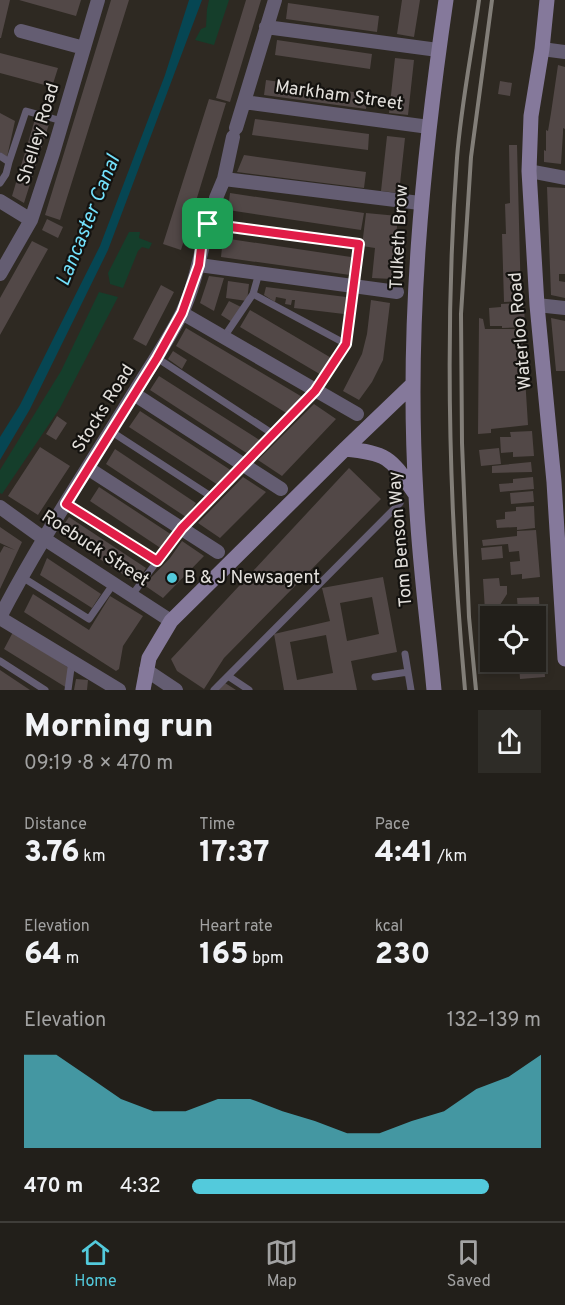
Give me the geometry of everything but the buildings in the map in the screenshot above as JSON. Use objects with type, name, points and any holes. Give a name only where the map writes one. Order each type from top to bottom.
[{"type":"street","name":"Shelley Road","points":[[0,274],[31,220],[98,0]]},
{"type":"street","name":"Stocks Road","points":[[0,617],[43,538],[112,432],[182,313],[199,265],[201,248],[224,179],[234,133],[275,0]]},
{"type":"street","name":"Tulketh Brow","points":[[413,384],[420,203],[446,0]]},
{"type":"street","name":"Waterloo Road","points":[[547,0],[531,116],[529,171],[537,305],[559,482],[565,659]]},
{"type":"street","points":[[266,27],[438,50]]},
{"type":"street","points":[[21,31],[84,48]]},
{"type":"street","points":[[542,48],[565,52]]},
{"type":"street","name":"Markham Street","points":[[244,102],[429,127]]},
{"type":"street","points":[[529,171],[565,177]]},
{"type":"street","points":[[224,179],[420,203]]},
{"type":"street","points":[[0,201],[31,220]]},
{"type":"street","points":[[199,265],[397,292]]},
{"type":"street","points":[[537,305],[565,308]]},
{"type":"street","points":[[182,313],[357,414]]},
{"type":"street","points":[[143,690],[146,670],[155,646],[171,621],[345,448],[413,384]]},
{"type":"street","name":"Tom Benson Way","points":[[413,384],[416,495],[434,690]]},
{"type":"street","points":[[134,394],[281,489]]},
{"type":"street","points":[[345,448],[369,451],[392,461],[416,495]]},
{"type":"street","points":[[89,469],[218,552]]},
{"type":"street","name":"Roebuck Street","points":[[0,507],[43,538],[171,621]]},
{"type":"street","points":[[0,617],[119,690]]},
{"type":"street","points":[[146,670],[176,690]]},
{"type":"lane","points":[[0,183],[6,174],[26,111],[62,122]]},
{"type":"lane","points":[[0,156],[9,162]]},
{"type":"lane","points":[[132,595],[182,528],[315,391],[346,344],[359,244],[208,224]]},
{"type":"lane","points":[[224,337],[253,294],[259,273]]},
{"type":"lane","points":[[253,294],[346,344]]},
{"type":"lane","points":[[157,358],[273,434]]},
{"type":"lane","points":[[112,432],[212,497]]},
{"type":"lane","points":[[214,690],[400,503]]},
{"type":"lane","points":[[66,504],[157,561]]},
{"type":"lane","points":[[21,576],[89,619],[114,583]]},
{"type":"lane","points":[[405,654],[411,690]]},
{"type":"lane","points":[[0,661],[45,690]]},
{"type":"lane","points":[[68,690],[72,661]]},
{"type":"lane","points":[[375,677],[408,672]]},
{"type":"lane","points":[[228,676],[249,690]]},
{"type":"green space","points":[[209,0],[229,0],[214,45],[195,40],[201,29],[206,27]]},
{"type":"green space","points":[[129,232],[140,232],[139,238],[152,243],[149,249],[142,247],[138,251],[123,288],[110,284],[108,273]]},
{"type":"green space","points":[[99,292],[118,297],[60,408],[2,494],[0,493],[0,470],[61,371]]},
{"type":"water","points":[[189,0],[202,0],[108,250],[30,409],[0,460],[0,437],[20,405],[100,246],[165,75]]},
{"type":"railway","points":[[465,690],[452,491],[451,291],[457,158],[479,0]]},
{"type":"railway","points":[[476,690],[469,617],[462,443],[461,314],[471,157],[492,0]]},
{"type":"place","name":"B & J Newsagent","points":[[172,578]]},
{"type":"route","points":[[208,224],[359,244],[346,344],[315,391],[182,528],[157,561],[66,504],[157,358],[182,313],[199,265],[208,224]]},
{"type":"water label","name":"Lancaster Canal","points":[[89,221]]}]
